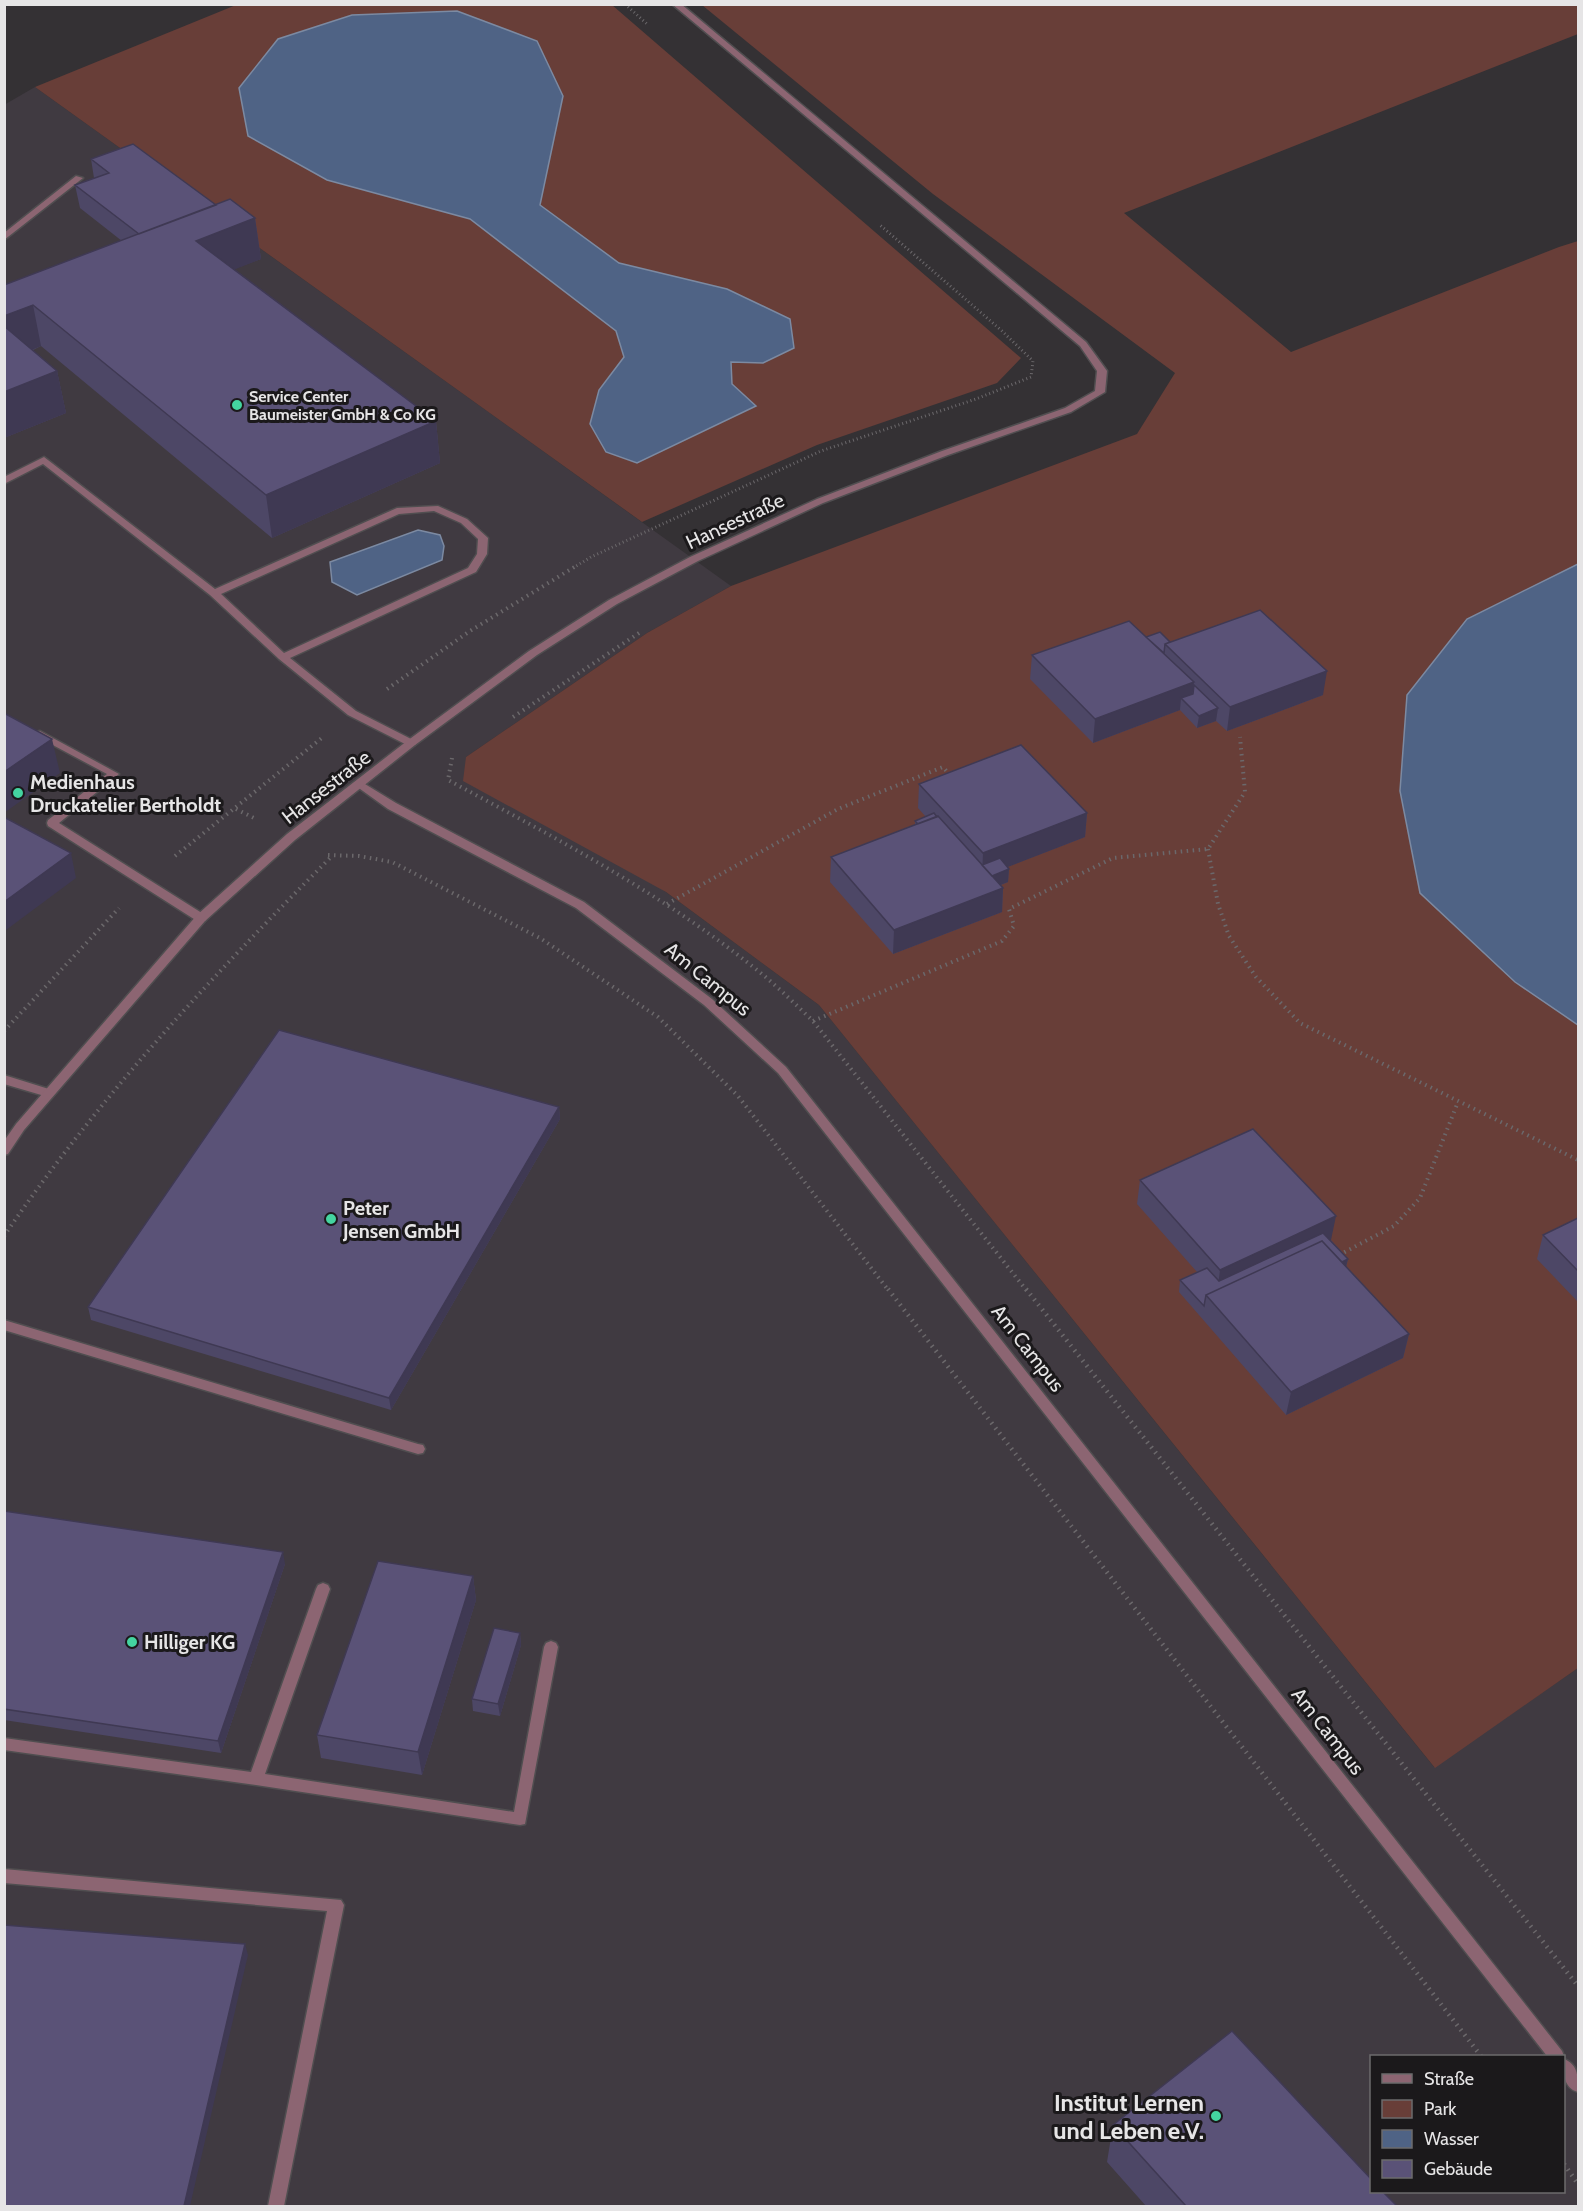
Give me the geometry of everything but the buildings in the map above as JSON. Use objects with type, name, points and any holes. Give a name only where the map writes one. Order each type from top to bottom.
[{"type":"street","name":"Hansestraße","points":[[4,1151],[20,1127],[201,918],[291,837],[411,743],[533,653],[613,602],[694,559],[820,501],[1068,410],[1100,392],[1102,371],[1083,344],[676,4]]},
{"type":"street","points":[[4,238],[79,178]]},
{"type":"street","points":[[4,481],[44,460],[214,593],[283,657],[352,713],[411,743]]},
{"type":"street","points":[[214,593],[397,511],[435,508],[464,521],[483,538],[482,554],[472,570],[283,657]]},
{"type":"street","points":[[34,731],[114,774],[52,823],[201,918]]},
{"type":"street","name":"Am Campus","points":[[360,784],[392,806],[580,905],[708,1002],[782,1070],[1555,2055]]},
{"type":"street","points":[[4,1079],[48,1094]]},
{"type":"street","points":[[4,1325],[418,1449]]},
{"type":"street","points":[[256,1779],[323,1588]]},
{"type":"street","points":[[4,1744],[520,1819],[551,1647]]},
{"type":"street","points":[[4,1876],[336,1905],[276,2206]]},
{"type":"street","points":[[1565,2069],[1578,2085]]},
{"type":"path","points":[[510,720],[643,631]]},
{"type":"path","points":[[1240,737],[1245,792],[1208,849],[1223,921],[1243,960],[1265,990],[1300,1023],[1578,1160]]},
{"type":"path","points":[[453,758],[448,780],[563,842],[667,903],[747,961],[813,1021],[1578,1986]]},
{"type":"path","points":[[667,903],[838,809],[943,768],[957,782]]},
{"type":"path","points":[[236,809],[331,857],[359,856],[392,862],[540,938],[658,1017],[738,1096],[1480,2055]]},
{"type":"path","points":[[813,1021],[1002,941],[1014,926],[1009,909],[1113,858],[1208,849]]},
{"type":"path","points":[[4,1236],[30,1196],[111,1090],[233,956],[331,857]]},
{"type":"path","points":[[1336,1256],[1394,1226],[1420,1198],[1458,1102]]},
{"type":"path","points":[[1565,2167],[1578,2184]]},
{"type":"shaded area","points":[[35,87],[731,586],[647,633],[466,757],[666,892],[819,1005],[1434,1767],[1578,1668],[1578,2206],[5,2206],[4,105]]},
{"type":"green space","points":[[236,5],[612,5],[1021,358],[997,383],[817,445],[642,522],[35,87]],"holes":[[[563,96],[540,205],[619,263],[727,289],[763,363],[731,362],[732,384],[756,406],[599,390],[625,357],[616,331],[470,219],[327,180]]]},
{"type":"green space","points":[[702,5],[1578,5],[1578,34],[1124,213],[1291,352],[1578,241],[1578,1668],[1435,1768],[819,1005],[666,892],[463,781],[466,757],[647,633],[731,586],[1137,434],[1175,373],[933,194]]},
{"type":"water","points":[[457,11],[537,41],[563,96],[540,205],[619,263],[727,289],[790,319],[794,348],[763,363],[731,362],[732,384],[756,406],[637,463],[606,452],[590,424],[599,390],[624,357],[616,331],[470,219],[327,180],[248,136],[239,88],[278,39],[352,15]]},
{"type":"water","points":[[418,530],[440,535],[444,546],[442,560],[357,595],[332,582],[330,562]]},
{"type":"water","points":[[1578,564],[1578,1025],[1515,982],[1420,893],[1400,791],[1407,695],[1467,619]]},
{"type":"place","name":"Service Center Baumeister GmbH & Co KG","points":[[237,405]]},
{"type":"place","name":"Medienhaus Druckatelier Bertholdt","points":[[18,793]]},
{"type":"place","name":"Peter Jensen GmbH","points":[[331,1219]]},
{"type":"place","name":"Hilliger KG","points":[[132,1642]]},
{"type":"place","name":"Institut Lernen und Leben e.V.","points":[[1216,2116]]}]
